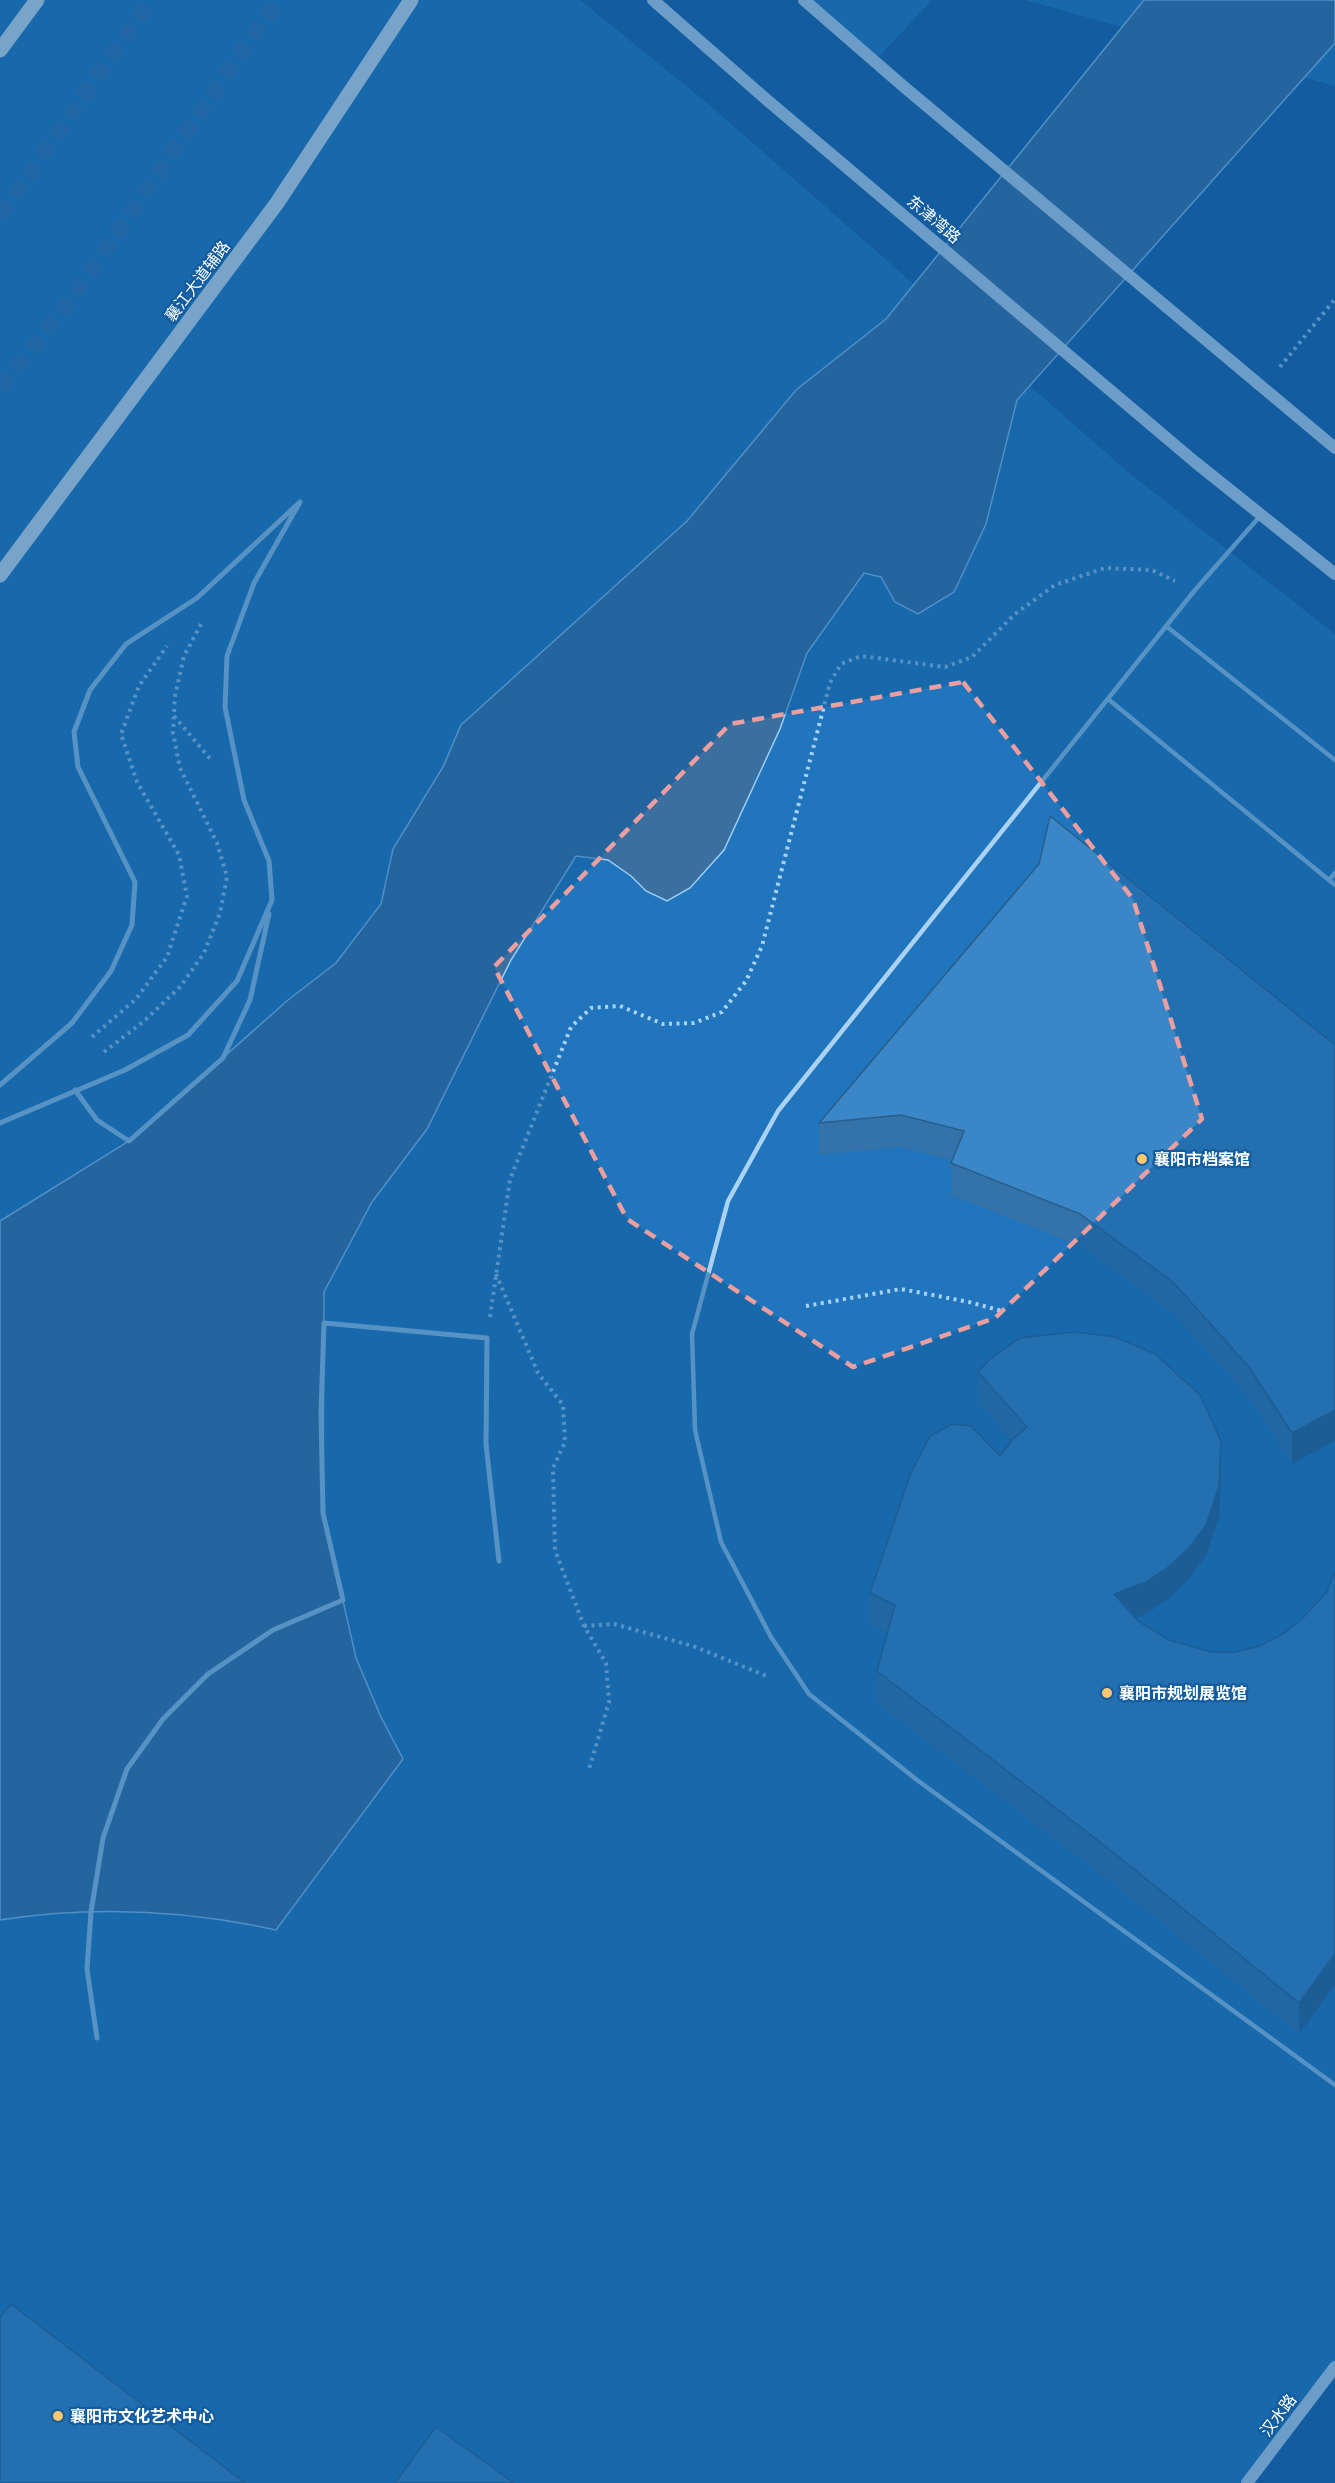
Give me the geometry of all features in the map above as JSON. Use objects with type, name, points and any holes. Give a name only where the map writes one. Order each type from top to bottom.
[{"type":"main road","points":[[0,50],[37,0]]},
{"type":"main road","name":"襄江大道辅路","points":[[0,575],[277,203],[411,0]]},
{"type":"main road","name":"东津湾路","points":[[653,0],[1195,462],[1335,574]]},
{"type":"main road","points":[[804,0],[1262,389],[1335,448]]},
{"type":"main road","name":"汉水路","points":[[1247,2483],[1335,2367]]},
{"type":"street","points":[[0,1085],[72,1023],[111,971],[132,925],[135,882],[78,767],[74,732],[90,690],[126,644],[197,598],[300,502],[254,583],[227,656],[225,707],[244,800],[269,861],[272,900],[250,1000],[223,1058],[129,1141],[98,1120],[75,1090]]},
{"type":"street","points":[[0,1123],[125,1070],[188,1035],[237,981],[272,900]]},
{"type":"street","points":[[97,2038],[87,1969],[91,1912],[104,1838],[127,1769],[163,1719],[208,1674],[273,1630],[343,1600],[323,1513],[321,1413],[324,1323],[487,1338],[486,1443],[499,1561]]},
{"type":"lane","points":[[1261,515],[1195,590],[778,1111],[728,1201],[692,1334],[695,1430],[721,1542],[771,1637],[809,1694],[917,1780],[1335,2085]]},
{"type":"lane","points":[[1166,626],[1335,760]]},
{"type":"lane","points":[[1108,699],[1335,885]]},
{"type":"lane","points":[[1329,880],[1335,873]]},
{"type":"path","points":[[1262,389],[1335,299]]},
{"type":"path","points":[[487,1338],[510,1179],[571,1027],[591,1008],[620,1006],[663,1024],[693,1023],[722,1012],[746,981],[762,946],[830,683],[841,664],[861,656],[945,667],[972,657],[1015,614],[1055,585],[1105,568],[1152,570],[1195,590]]},
{"type":"path","points":[[101,1054],[143,1022],[180,987],[204,953],[220,913],[227,877],[217,843],[180,768],[173,733],[175,696],[184,656],[204,618]]},
{"type":"path","points":[[85,1044],[136,999],[167,957],[187,896],[179,855],[137,782],[121,734],[140,686],[170,640]]},
{"type":"path","points":[[174,715],[244,800]]},
{"type":"path","points":[[496,1273],[538,1373],[563,1405],[565,1442],[553,1468],[555,1550],[584,1626],[606,1663],[609,1702],[589,1769]]},
{"type":"path","points":[[806,1306],[901,1289],[1002,1311]]},
{"type":"path","points":[[584,1626],[614,1624],[693,1646],[809,1694]]},
{"type":"highlighted area","points":[[963,682],[1133,899],[1202,1119],[995,1318],[853,1367],[627,1219],[494,967],[730,724]]},
{"type":"shaded area","points":[[0,0],[580,0],[706,102],[1128,472],[1335,634],[1335,2367],[1247,2483],[0,2483]]},
{"type":"shaded area","points":[[805,0],[932,0],[874,62]]},
{"type":"shaded area","points":[[1025,0],[1335,0],[1335,86]]},
{"type":"shaded area","points":[[1144,0],[1335,0],[1335,43],[1017,400],[986,524],[954,592],[918,614],[895,602],[881,577],[864,573],[807,653],[780,729],[724,850],[690,888],[667,901],[646,891],[631,876],[608,860],[576,856],[511,960],[427,1129],[372,1202],[324,1292],[323,1513],[356,1658],[381,1717],[403,1759],[276,1930],[208,1918],[138,1912],[69,1913],[0,1920],[0,1221],[129,1141],[288,1000],[336,963],[381,904],[393,849],[443,767],[461,725],[687,521],[796,390],[886,319]]},
{"type":"building","name":"襄阳市档案馆","points":[[1050,816],[1335,1045],[1335,1410],[1292,1433],[1249,1367],[1173,1282],[1080,1214],[951,1163],[964,1131],[901,1115],[819,1123],[1039,864]]},
{"type":"building","name":"襄阳市规划展览馆","points":[[1075,1332],[1115,1337],[1155,1354],[1200,1395],[1221,1441],[1219,1486],[1206,1525],[1189,1548],[1167,1568],[1146,1582],[1114,1594],[1138,1621],[1169,1640],[1211,1652],[1235,1652],[1260,1646],[1281,1635],[1301,1620],[1327,1592],[1335,1571],[1335,1954],[1299,2003],[1113,1852],[877,1671],[895,1605],[870,1593],[910,1475],[930,1436],[952,1424],[971,1426],[1000,1456],[1012,1440],[1027,1427],[978,1372],[990,1359],[1020,1338]]},
{"type":"building","name":"襄阳市文化艺术中心","points":[[11,2304],[245,2483],[0,2483],[0,2318]]},
{"type":"building","points":[[436,2427],[514,2483],[395,2483]]},
{"type":"tunnel","points":[[0,216],[151,0]]},
{"type":"tunnel","points":[[0,388],[72,298],[278,0]]},
{"type":"place","name":"襄阳市档案馆","points":[[1142,1159]]},
{"type":"place","name":"襄阳市规划展览馆","points":[[1107,1693]]},
{"type":"place","name":"襄阳市文化艺术中心","points":[[58,2416]]}]
